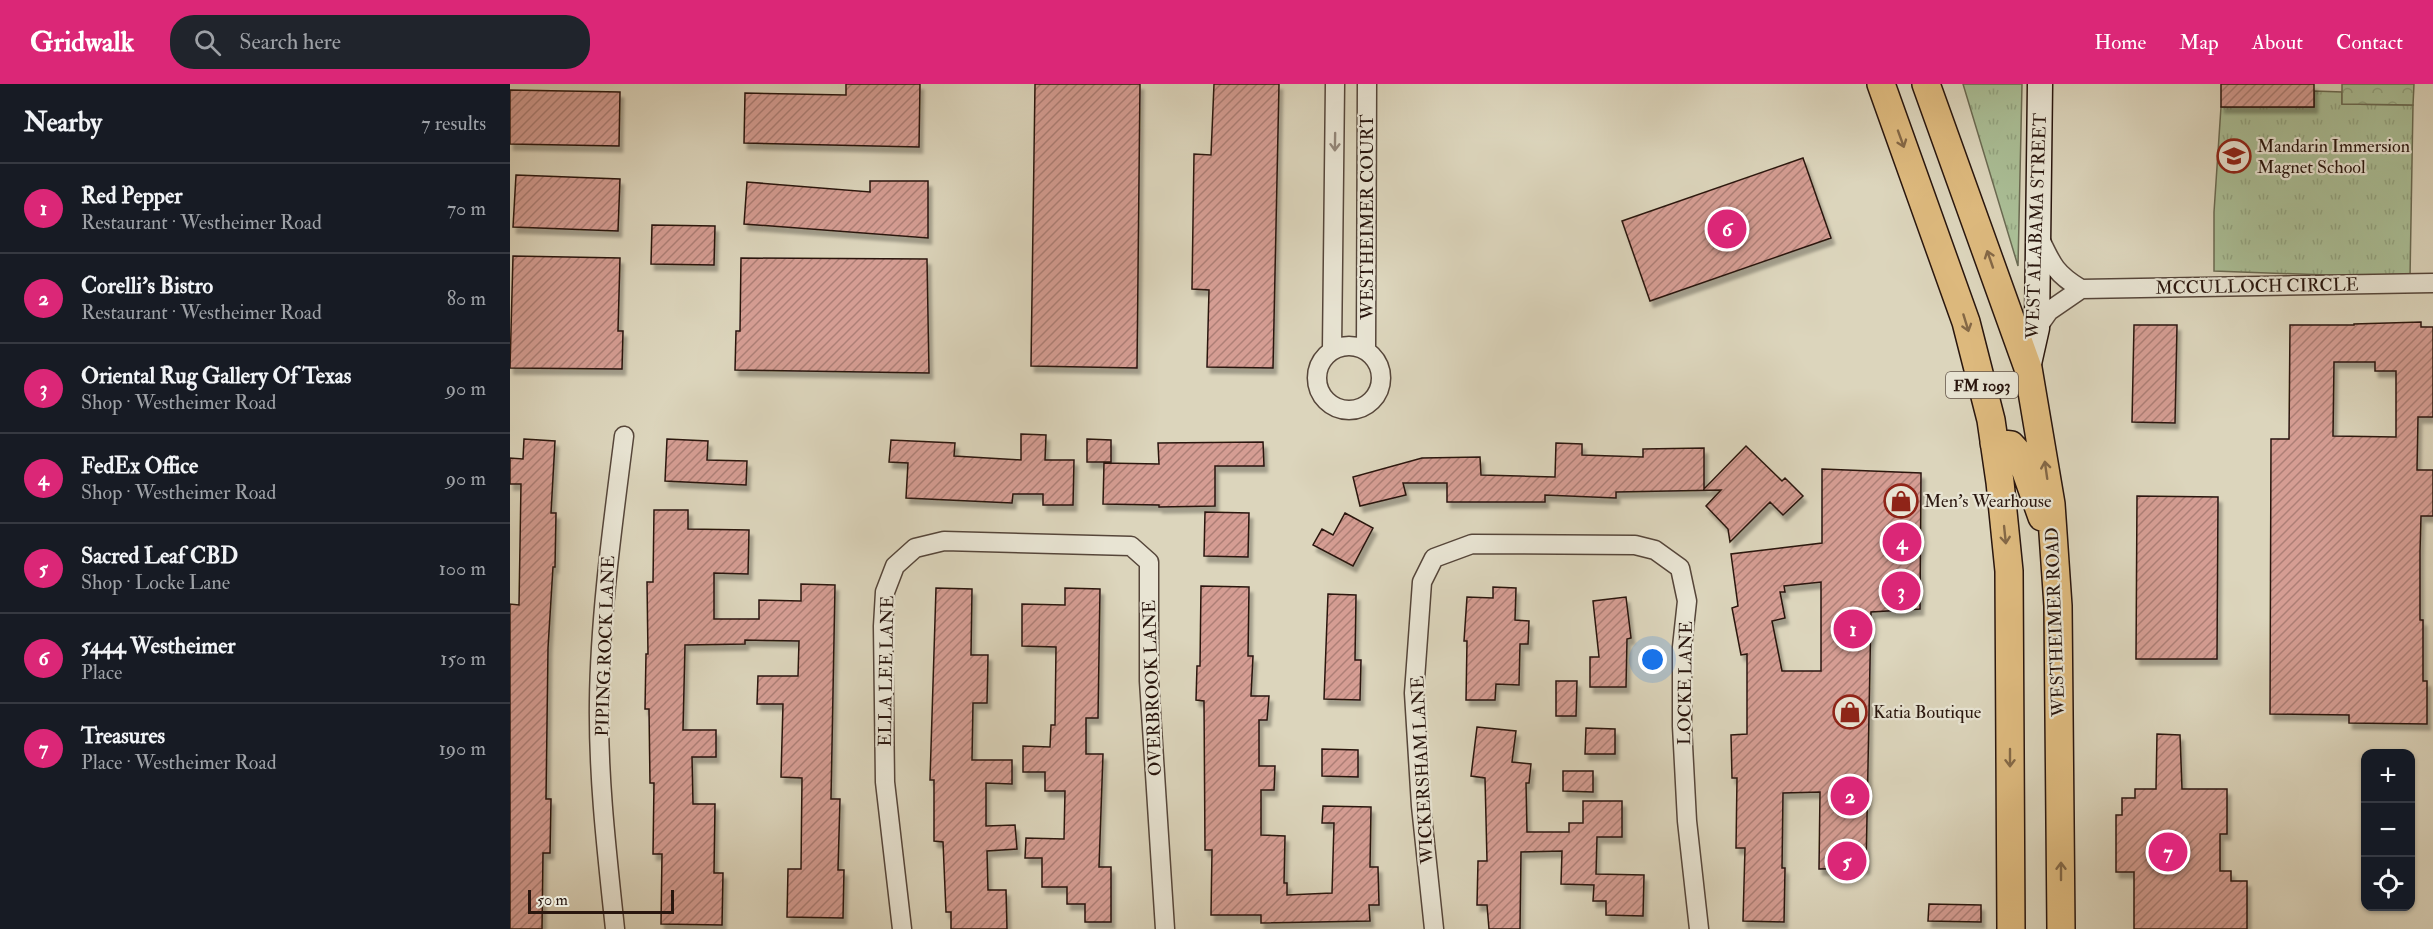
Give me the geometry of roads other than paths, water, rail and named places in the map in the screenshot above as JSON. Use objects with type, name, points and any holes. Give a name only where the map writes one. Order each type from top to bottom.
[{"type":"main road","name":"FM 1093","points":[[1881,84],[1966,322],[1991,420],[2009,571],[2011,929]]},
{"type":"main road","name":"WESTHEIMER ROAD","points":[[1926,84],[2028,368],[2037,409],[2051,504],[2058,606],[2061,929]]},
{"type":"main road","points":[[1994,443],[2012,446],[2020,455],[2054,549]]},
{"type":"street","name":"WESTHEIMER COURT","points":[[1332,350],[1335,84]]},
{"type":"street","name":"WESTHEIMER COURT","points":[[1366,350],[1367,84]]},
{"type":"street","name":"WEST ALABAMA STREET","points":[[2028,368],[2037,328],[2040,84]]},
{"type":"street","points":[[2037,328],[2049,311],[2081,289],[2062,277],[2053,267],[2038,235]]},
{"type":"street","name":"MCCULLOCH CIRCLE","points":[[2081,289],[2433,283]]},
{"type":"street","name":"WESTHEIMER COURT","points":[[1349,345],[1366,350],[1379,365],[1381,385],[1371,403],[1351,411],[1340,410],[1330,405],[1319,390],[1317,383],[1320,364],[1332,350],[1349,345]]},
{"type":"street","name":"PIPING ROCK LANE","points":[[615,929],[604,828],[599,702],[609,552],[624,436]]},
{"type":"street","name":"ELLA LEE LANE","points":[[902,929],[885,782],[883,626],[885,592],[895,566],[915,548],[944,542],[1040,544]]},
{"type":"street","name":"OVERBROOK LANE","points":[[1040,544],[1131,546],[1149,562],[1149,681],[1165,929]]},
{"type":"street","name":"WICKERSHAM LANE","points":[[1434,929],[1421,806],[1414,693],[1422,582],[1434,558],[1472,544],[1556,544]]},
{"type":"street","name":"LOCKE LANE","points":[[1556,544],[1635,545],[1655,550],[1680,568],[1687,601],[1682,647],[1682,726],[1687,821],[1699,929]]},
{"type":"place","name":"Mandarin Immersion Magnet School","points":[[2234,156]]},
{"type":"place","name":"5444 Westheimer","points":[[1727,229]]},
{"type":"place","name":"Men's Wearhouse","points":[[1901,501]]},
{"type":"place","name":"FedEx Office","points":[[1902,542]]},
{"type":"place","name":"Oriental Rug Gallery Of Texas","points":[[1901,591]]},
{"type":"place","name":"Red Pepper","points":[[1853,629]]},
{"type":"place","name":"Katia Boutique","points":[[1850,712]]},
{"type":"place","name":"Corelli’s Bistro","points":[[1850,796]]},
{"type":"place","name":"Treasures","points":[[2168,852]]},
{"type":"place","name":"Sacred Leaf CBD","points":[[1847,861]]}]
